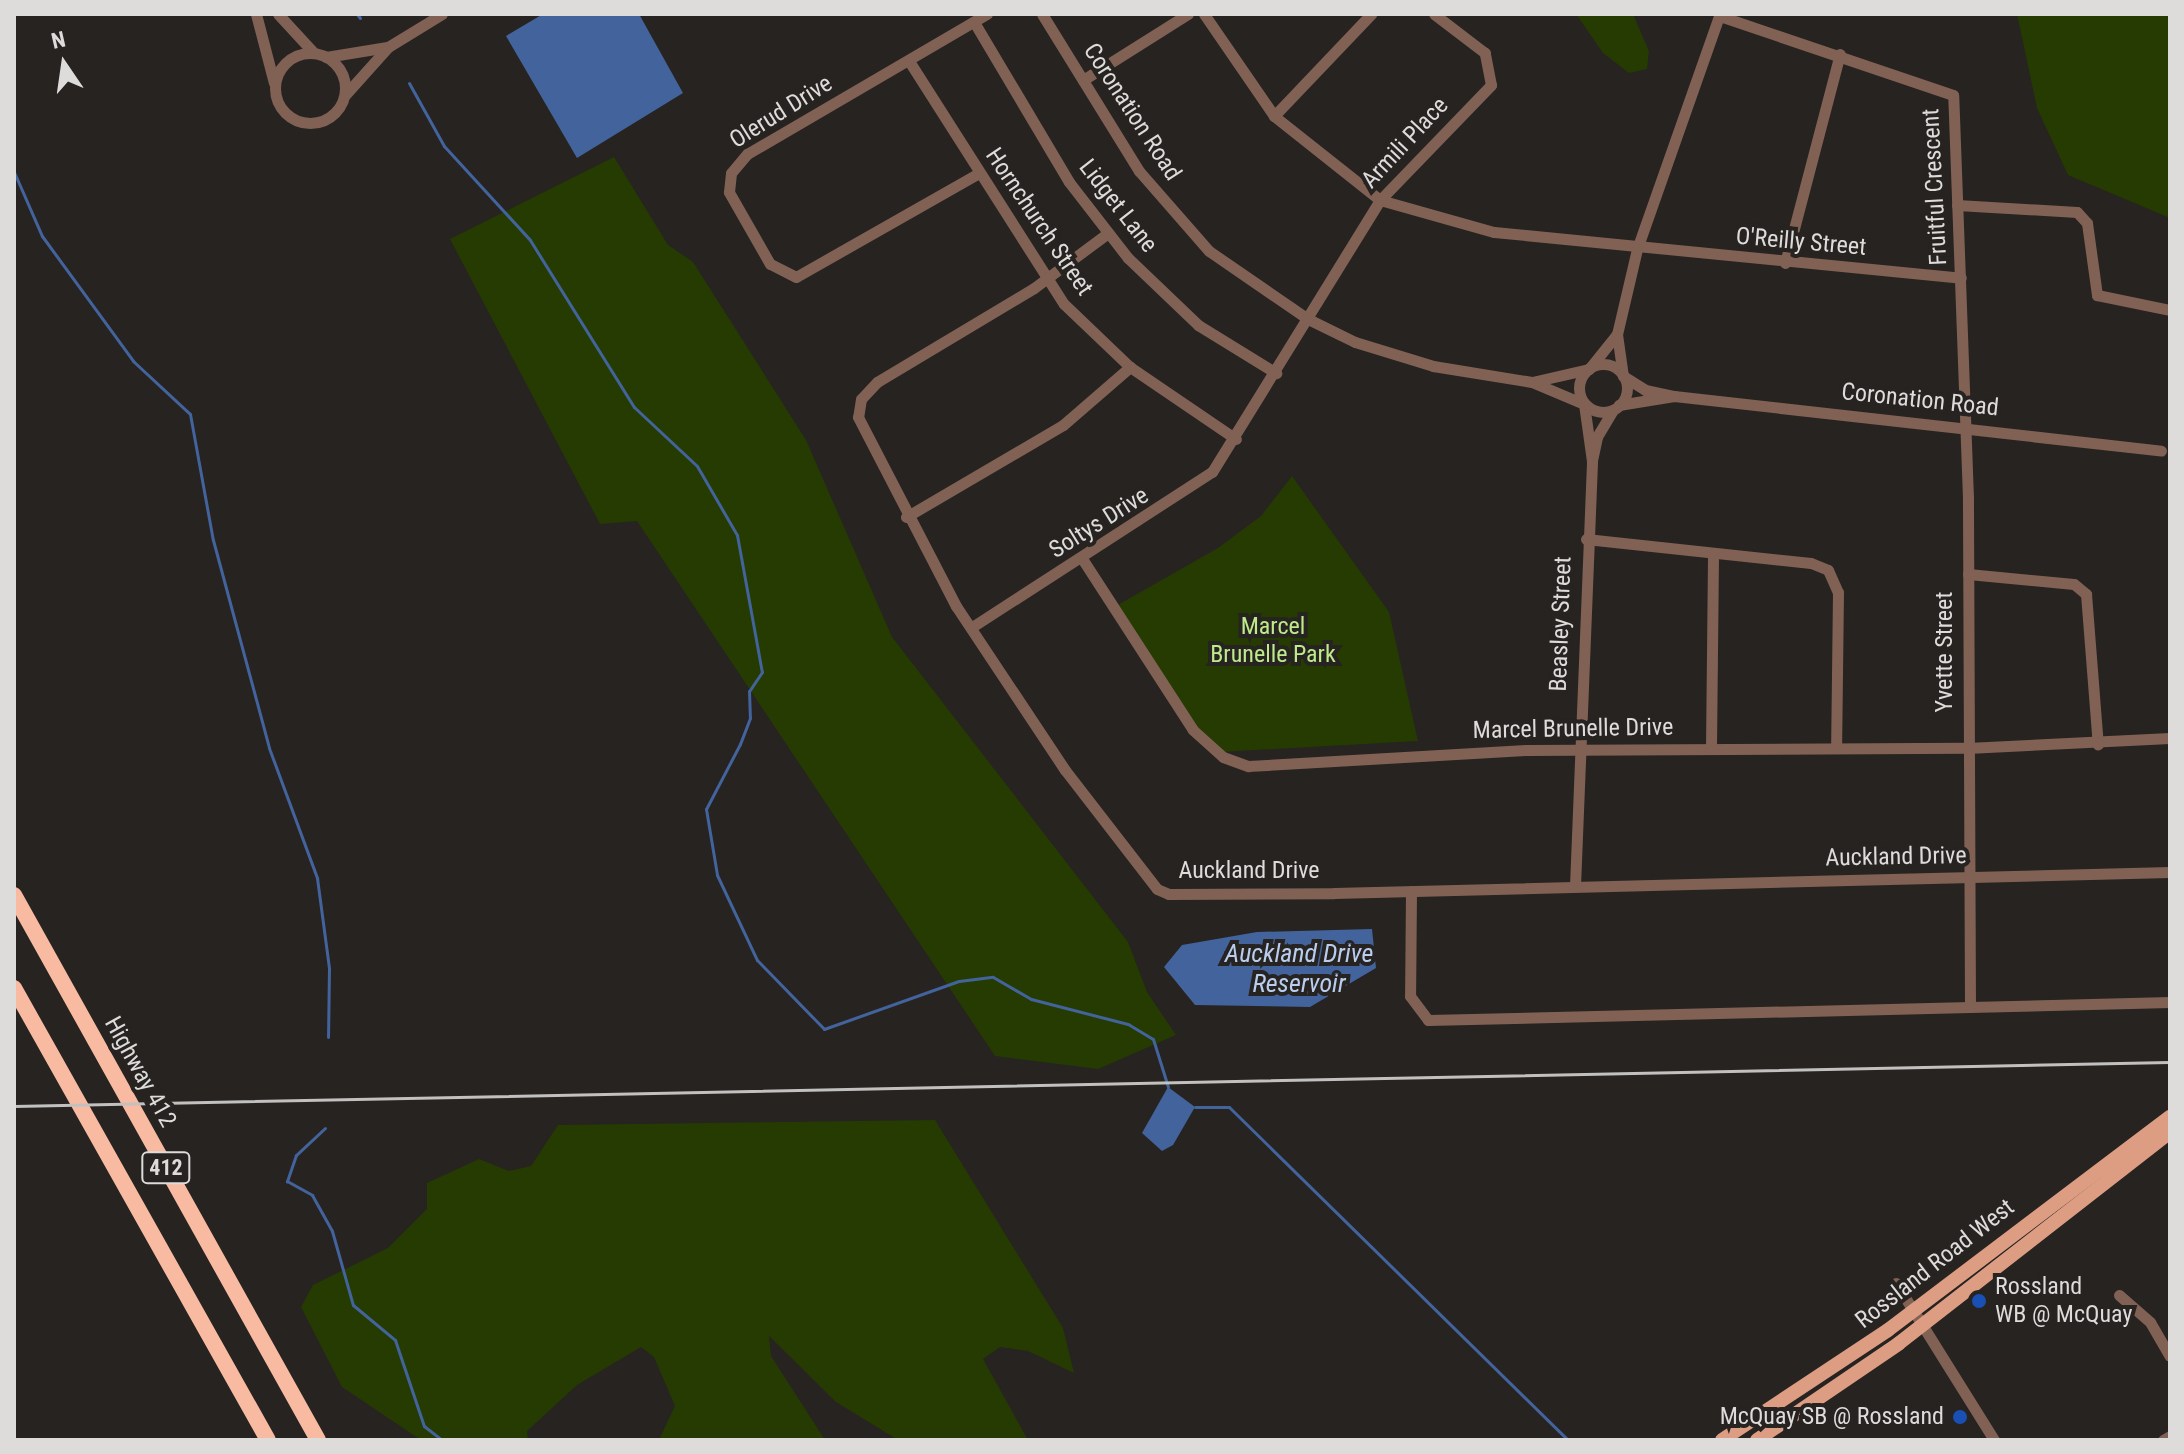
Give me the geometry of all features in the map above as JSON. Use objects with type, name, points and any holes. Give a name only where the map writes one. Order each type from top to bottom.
[{"type":"highway","name":"Highway 412","points":[[14,895],[318,1440]]},
{"type":"highway","name":"412","points":[[14,988],[268,1440]]},
{"type":"main road","name":"Rossland Road West","points":[[1722,1440],[1912,1312],[2170,1117]]},
{"type":"main road","name":"Rossland Road West","points":[[1757,1440],[1920,1327],[2170,1132]]},
{"type":"street","points":[[256,14],[282,110],[301,123],[324,121],[388,47],[442,14]]},
{"type":"street","points":[[278,14],[341,73],[344,95]]},
{"type":"street","name":"Olerud Drive","points":[[979,173],[801,276],[773,268],[740,216],[729,192],[737,162],[987,14]]},
{"type":"street","name":"Coronation Road","points":[[1042,14],[1139,171],[1209,251],[1308,319],[1433,366],[1532,382],[1584,404]]},
{"type":"street","points":[[1083,80],[1188,14]]},
{"type":"street","points":[[1204,14],[1274,116],[1380,200]]},
{"type":"street","points":[[1274,116],[1371,14]]},
{"type":"street","name":"Armili Place","points":[[1276,373],[1380,200],[1491,85],[1485,53],[1434,14]]},
{"type":"street","name":"Fruitful Crescent","points":[[1623,376],[1617,334],[1637,249],[1719,16],[1840,54],[1953,95],[1966,426]]},
{"type":"street","name":"Lidget Lane","points":[[974,22],[1069,182],[1108,233],[1190,318],[1276,373]]},
{"type":"street","points":[[274,88],[283,66],[320,55],[388,47]]},
{"type":"street","points":[[1785,263],[1840,54]]},
{"type":"street","name":"Hornchurch Street","points":[[909,61],[1046,278],[1130,367],[1236,439]]},
{"type":"street","name":"O'Reilly Street","points":[[1380,200],[1494,232],[1637,249],[1961,278]]},
{"type":"street","points":[[1957,205],[2077,212],[2087,223],[2097,295],[2170,310]]},
{"type":"street","name":"Auckland Drive","points":[[1108,233],[1046,278],[877,382],[861,399],[862,428],[906,517],[972,627],[1065,770],[1157,889],[1184,894],[1411,891],[2170,872]]},
{"type":"street","name":"Fruitful Crescent","points":[[1589,369],[1617,334]]},
{"type":"street","points":[[1604,364],[1623,376],[1626,391],[1616,408],[1598,412],[1584,404],[1580,381],[1589,369],[1604,364]]},
{"type":"street","points":[[906,517],[1063,425],[1130,367]]},
{"type":"street","name":"Coronation Road","points":[[1532,382],[1589,369]]},
{"type":"street","name":"Soltys Drive","points":[[972,627],[1185,495],[1236,439],[1276,373]]},
{"type":"street","name":"Coronation Road","points":[[1623,376],[1645,390],[1674,396],[1966,426],[2167,451]]},
{"type":"street","name":"Coronation Road","points":[[1616,408],[1674,396]]},
{"type":"street","name":"Beasley Street","points":[[1584,404],[1592,461]]},
{"type":"street","name":"Beasley Street","points":[[1575,886],[1586,539],[1592,461],[1597,437],[1616,408]]},
{"type":"street","name":"Yvette Street","points":[[1966,426],[1970,1007]]},
{"type":"street","points":[[1586,539],[1820,565],[1833,576],[1836,748]]},
{"type":"street","points":[[1711,748],[1713,553]]},
{"type":"street","name":"Marcel Brunelle Drive","points":[[1083,560],[1193,730],[1235,763],[1261,768],[1579,749],[1967,748],[2098,745],[2170,738]]},
{"type":"street","points":[[1968,574],[2074,584],[2086,594],[2098,745]]},
{"type":"street","points":[[1411,891],[1410,996],[1428,1020],[2170,1002]]},
{"type":"street","points":[[1896,1283],[1920,1327],[1994,1440]]},
{"type":"street","points":[[2119,1295],[2150,1322],[2170,1356]]},
{"type":"street","points":[[2163,1440],[2170,1436]]},
{"type":"green space","points":[[1576,14],[1633,14],[1649,51],[1647,69],[1629,73],[1603,53]]},
{"type":"green space","points":[[2017,14],[2170,14],[2170,218],[2068,175],[2037,108]]},
{"type":"green space","points":[[614,157],[668,245],[693,262],[806,440],[892,637],[1128,942],[1147,992],[1176,1035],[1098,1069],[995,1056],[637,521],[600,524],[450,239]]},
{"type":"green space","name":"Marcel Brunelle Park","points":[[1292,476],[1389,612],[1418,741],[1220,752],[1199,733],[1116,606],[1218,548],[1261,516]]},
{"type":"green space","points":[[935,1120],[1063,1328],[1074,1373],[1028,1351],[1000,1347],[983,1359],[1028,1440],[898,1440],[836,1402],[769,1336],[771,1356],[825,1440],[659,1440],[675,1406],[654,1357],[641,1347],[577,1385],[527,1431],[528,1440],[421,1440],[342,1387],[301,1307],[313,1285],[388,1248],[427,1209],[427,1183],[479,1159],[509,1171],[531,1166],[558,1125]]},
{"type":"water","points":[[543,14],[639,14],[683,93],[577,158],[506,36]]},
{"type":"water","name":"Auckland Drive Reservoir","points":[[1372,929],[1376,968],[1310,1007],[1195,1005],[1164,967],[1182,945],[1257,932]]},
{"type":"water","points":[[1168,1087],[1195,1107],[1173,1145],[1162,1151],[1142,1133]]},
{"type":"waterway","points":[[357,14],[360,18]]},
{"type":"waterway","points":[[409,83],[444,146],[530,240],[634,407],[697,466],[737,535],[762,672],[749,691],[750,718],[740,744],[706,809],[717,875],[757,960],[824,1029],[959,981],[993,977],[1031,999],[1128,1024],[1153,1039],[1168,1087]]},
{"type":"waterway","points":[[14,172],[42,236],[133,361],[190,414],[213,540],[269,748],[317,878],[329,968],[328,1037]]},
{"type":"waterway","points":[[1195,1107],[1229,1107],[1568,1440]]},
{"type":"waterway","points":[[325,1128],[296,1155],[287,1181],[312,1195],[332,1231],[353,1305],[395,1340],[424,1426],[442,1440]]},
{"type":"railway","points":[[14,1106],[2170,1062]]},
{"type":"place","name":"Rossland WB @ McQuay","points":[[1979,1301]]},
{"type":"place","name":"McQuay SB @ Rossland","points":[[1960,1417]]}]
